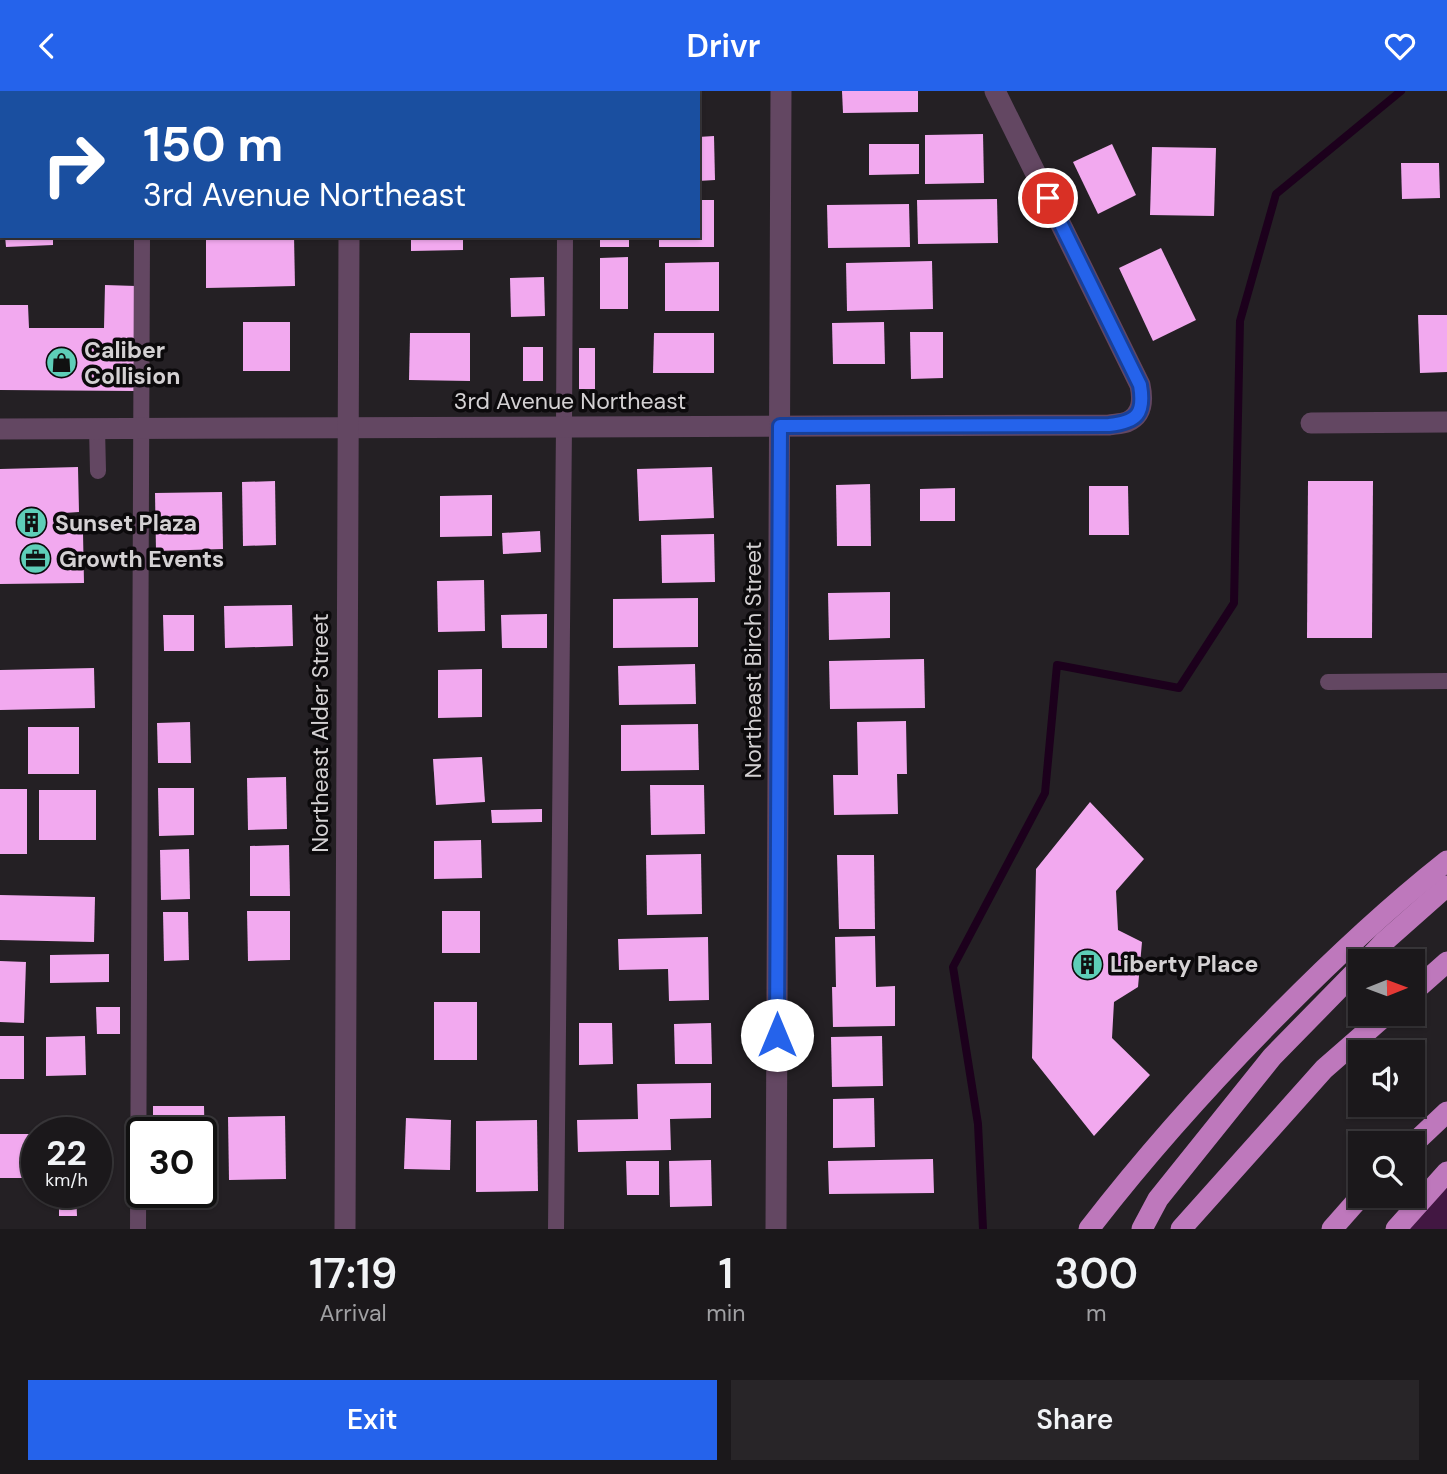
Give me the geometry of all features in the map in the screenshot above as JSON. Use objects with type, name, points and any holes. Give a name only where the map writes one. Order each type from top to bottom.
[{"type":"highway","points":[[1089,1229],[1129,1177],[1242,1051],[1359,936],[1447,861]]},
{"type":"highway","points":[[1377,949],[1447,885]]},
{"type":"highway","points":[[1425,981],[1447,962]]},
{"type":"highway","points":[[1142,1229],[1158,1199],[1272,1057],[1348,979]]},
{"type":"highway","points":[[1181,1229],[1324,1069],[1373,1026]]},
{"type":"highway","points":[[1425,1133],[1447,1112]]},
{"type":"highway","points":[[1396,1229],[1447,1172]]},
{"type":"highway","points":[[1332,1229],[1351,1208]]},
{"type":"street","name":"Northeast Birch Street","points":[[776,1229],[781,91]]},
{"type":"street","name":"3rd Avenue Northeast","points":[[0,429],[1127,423],[1137,415],[1143,400],[1140,385],[995,91]]},
{"type":"street","name":"Northeast Alder Street","points":[[345,1229],[349,238]]},
{"type":"street","points":[[1311,423],[1447,422]]},
{"type":"lane","points":[[138,1229],[142,238]]},
{"type":"lane","points":[[556,1229],[565,238]]},
{"type":"lane","points":[[97,428],[97,471]]},
{"type":"lane","points":[[1328,682],[1447,681]]},
{"type":"shaded area","points":[[1447,1172],[1447,1229],[1396,1229],[1415,1208],[1425,1208],[1425,1197]]},
{"type":"building","points":[[842,91],[918,91],[918,112],[843,113]]},
{"type":"building","points":[[983,134],[984,183],[925,184],[925,135]]},
{"type":"building","points":[[714,136],[715,180],[700,181],[700,137]]},
{"type":"building","points":[[869,144],[919,144],[919,174],[869,175]]},
{"type":"building","points":[[1112,144],[1136,195],[1098,214],[1073,162]]},
{"type":"building","points":[[1152,147],[1216,148],[1214,216],[1150,215]]},
{"type":"building","points":[[1401,163],[1439,163],[1440,198],[1402,199]]},
{"type":"building","points":[[997,199],[998,243],[918,244],[917,200]]},
{"type":"building","points":[[700,200],[714,200],[714,247],[659,247],[659,238],[700,238]]},
{"type":"building","points":[[909,204],[910,247],[828,248],[827,205]]},
{"type":"building","points":[[5,238],[53,238],[53,245],[6,247]]},
{"type":"building","points":[[206,238],[294,238],[295,286],[206,288]]},
{"type":"building","points":[[411,238],[463,238],[463,250],[411,251]]},
{"type":"building","points":[[600,238],[629,238],[629,247],[600,247]]},
{"type":"building","points":[[1161,248],[1196,320],[1153,341],[1119,268]]},
{"type":"building","points":[[628,257],[628,309],[600,309],[600,258]]},
{"type":"building","points":[[932,261],[933,309],[847,311],[846,263]]},
{"type":"building","points":[[719,262],[719,311],[665,311],[665,263]]},
{"type":"building","points":[[544,277],[545,316],[511,317],[510,278]]},
{"type":"building","points":[[105,285],[136,286],[134,391],[0,390],[0,305],[28,305],[29,328],[104,328]]},
{"type":"building","points":[[1418,315],[1447,315],[1447,372],[1420,373]]},
{"type":"building","points":[[243,322],[290,322],[290,371],[243,371]]},
{"type":"building","points":[[884,322],[885,364],[833,364],[832,323]]},
{"type":"building","points":[[910,332],[943,332],[943,378],[911,379]]},
{"type":"building","points":[[410,333],[470,333],[470,381],[409,380]]},
{"type":"building","points":[[654,333],[714,333],[714,373],[653,373]]},
{"type":"building","points":[[523,347],[543,347],[543,381],[523,381]]},
{"type":"building","points":[[579,348],[595,348],[595,389],[579,389]]},
{"type":"building","name":"Sunset Plaza","points":[[78,467],[79,512],[64,513],[64,533],[83,533],[84,583],[0,584],[0,469]]},
{"type":"building","points":[[712,467],[714,518],[639,521],[637,469]]},
{"type":"building","points":[[275,481],[276,545],[243,546],[242,482]]},
{"type":"building","points":[[1308,481],[1373,481],[1372,638],[1307,638]]},
{"type":"building","points":[[870,484],[871,546],[837,546],[836,485]]},
{"type":"building","points":[[1089,486],[1128,486],[1129,535],[1089,535]]},
{"type":"building","points":[[955,488],[955,521],[920,521],[920,489]]},
{"type":"building","points":[[222,492],[223,549],[156,551],[155,493]]},
{"type":"building","points":[[492,495],[492,536],[440,537],[440,496]]},
{"type":"building","points":[[540,531],[541,552],[503,554],[502,533]]},
{"type":"building","points":[[714,534],[715,582],[662,583],[661,535]]},
{"type":"building","points":[[484,580],[485,631],[438,632],[437,581]]},
{"type":"building","points":[[890,592],[890,638],[829,640],[828,593]]},
{"type":"building","points":[[698,598],[698,647],[613,648],[613,599]]},
{"type":"building","points":[[292,605],[293,646],[225,648],[224,606]]},
{"type":"building","points":[[547,614],[547,648],[502,648],[501,615]]},
{"type":"building","points":[[163,615],[194,615],[194,651],[164,651]]},
{"type":"building","points":[[924,659],[925,708],[830,709],[829,661]]},
{"type":"building","points":[[695,664],[696,704],[619,705],[618,666]]},
{"type":"building","points":[[94,668],[95,708],[0,710],[0,670]]},
{"type":"building","points":[[482,669],[482,717],[438,718],[438,670]]},
{"type":"building","points":[[906,721],[907,774],[897,774],[898,814],[834,815],[833,775],[858,775],[857,722]]},
{"type":"building","points":[[190,722],[191,763],[158,763],[157,723]]},
{"type":"building","points":[[698,724],[699,770],[621,771],[621,725]]},
{"type":"building","points":[[28,727],[79,727],[79,774],[28,774]]},
{"type":"building","points":[[482,757],[485,802],[436,805],[433,759]]},
{"type":"building","points":[[286,777],[287,829],[248,830],[247,778]]},
{"type":"building","points":[[650,785],[704,785],[705,834],[651,835]]},
{"type":"building","points":[[158,788],[194,788],[194,835],[159,836]]},
{"type":"building","points":[[0,789],[27,789],[27,854],[0,854]]},
{"type":"building","points":[[39,790],[96,790],[96,840],[39,840]]},
{"type":"building","name":"Liberty Place","points":[[1090,802],[1144,859],[1116,891],[1118,930],[1142,942],[1138,987],[1114,1002],[1112,1038],[1150,1075],[1094,1136],[1032,1058],[1036,869]]},
{"type":"building","points":[[542,809],[542,822],[492,823],[491,810]]},
{"type":"building","points":[[481,840],[482,878],[434,879],[434,841]]},
{"type":"building","points":[[289,845],[290,896],[250,896],[250,846]]},
{"type":"building","points":[[189,849],[190,899],[161,900],[160,850]]},
{"type":"building","points":[[701,854],[702,914],[647,915],[646,855]]},
{"type":"building","points":[[837,855],[874,855],[875,929],[839,929]]},
{"type":"building","points":[[0,895],[95,897],[94,942],[0,940]]},
{"type":"building","points":[[247,911],[290,911],[290,960],[248,961]]},
{"type":"building","points":[[442,911],[480,911],[480,953],[442,953]]},
{"type":"building","points":[[163,912],[188,912],[189,960],[164,961]]},
{"type":"building","points":[[875,936],[876,987],[895,986],[895,1026],[833,1027],[832,987],[836,987],[835,937]]},
{"type":"building","points":[[708,937],[709,1000],[669,1001],[668,969],[619,970],[618,939]]},
{"type":"building","points":[[109,954],[109,982],[50,983],[50,955]]},
{"type":"building","points":[[0,961],[26,962],[24,1023],[0,1022]]},
{"type":"building","points":[[434,1002],[477,1002],[477,1060],[434,1060]]},
{"type":"building","points":[[96,1007],[120,1007],[120,1034],[97,1034]]},
{"type":"building","points":[[579,1023],[612,1023],[613,1064],[579,1065]]},
{"type":"building","points":[[711,1023],[712,1064],[675,1064],[674,1024]]},
{"type":"building","points":[[0,1036],[24,1036],[24,1079],[0,1079]]},
{"type":"building","points":[[85,1036],[86,1075],[46,1076],[46,1037]]},
{"type":"building","points":[[882,1036],[883,1086],[832,1087],[831,1037]]},
{"type":"building","points":[[711,1083],[711,1118],[670,1119],[671,1150],[578,1152],[577,1120],[638,1119],[637,1084]]},
{"type":"building","points":[[874,1098],[875,1147],[833,1148],[833,1099]]},
{"type":"building","points":[[153,1106],[204,1106],[204,1117],[153,1117]]},
{"type":"building","points":[[285,1116],[286,1179],[229,1180],[228,1117]]},
{"type":"building","points":[[406,1118],[451,1120],[450,1170],[404,1169]]},
{"type":"building","points":[[537,1120],[538,1191],[476,1192],[476,1121]]},
{"type":"building","points":[[0,1134],[21,1134],[21,1178],[0,1178]]},
{"type":"building","points":[[933,1159],[934,1193],[829,1194],[828,1161]]},
{"type":"building","points":[[711,1160],[712,1206],[670,1207],[669,1161]]},
{"type":"building","points":[[626,1161],[659,1161],[659,1195],[627,1195]]},
{"type":"building","points":[[59,1208],[77,1208],[77,1216],[59,1216]]},
{"type":"waterway","points":[[983,1229],[978,1124],[953,967],[1045,793],[1057,665],[1179,688],[1234,603],[1240,321],[1276,194],[1401,91]]},
{"type":"place","name":"Caliber Collision","points":[[61,363]]},
{"type":"place","name":"Sunset Plaza","points":[[32,523]]},
{"type":"place","name":"Growth Events","points":[[36,559]]},
{"type":"place","name":"Liberty Place","points":[[1087,964]]},
{"type":"route","points":[[777,1035],[780,426],[1109,425],[1127,423],[1137,415],[1143,400],[1140,385],[1048,198]]}]
